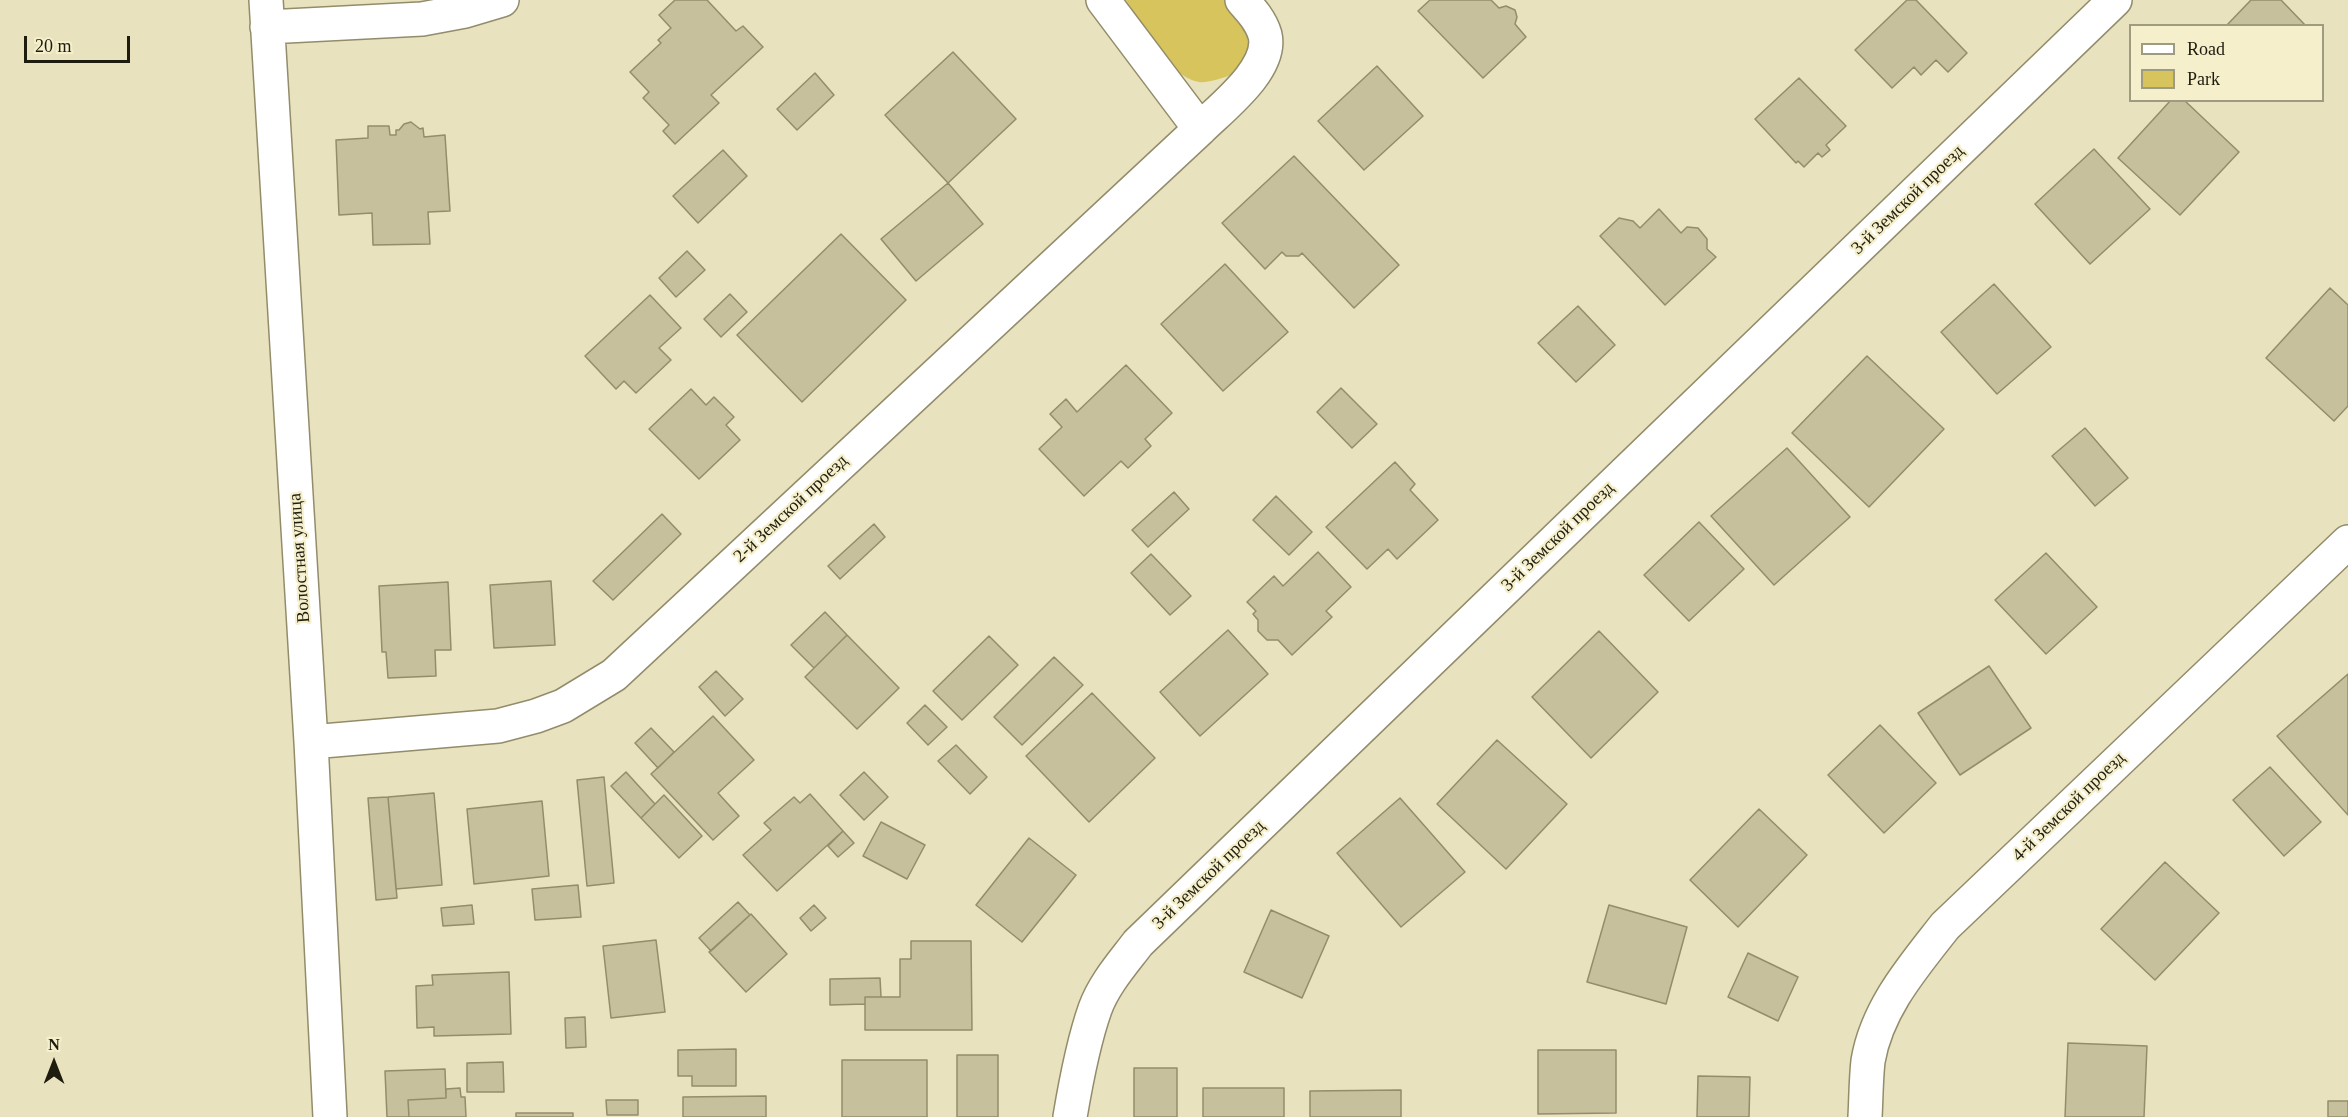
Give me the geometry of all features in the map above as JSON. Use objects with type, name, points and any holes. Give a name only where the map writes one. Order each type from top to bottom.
[{"type":"street","points":[[266,14],[422,19],[465,11],[502,0]]},
{"type":"street","points":[[1103,0],[1200,129]]},
{"type":"street","name":"2-й Земской проезд","points":[[311,742],[498,726],[563,706],[614,675],[1200,129],[1251,78],[1264,55],[1265,36],[1255,14],[1242,0]]},
{"type":"street","name":"3-й Земской проезд","points":[[1070,1117],[1080,1067],[1096,1008],[1113,977],[1138,943],[2115,0]]},
{"type":"street","name":"Волостная улица","points":[[266,14],[311,742],[330,1117]]},
{"type":"street","name":"4-й Земской проезд","points":[[1865,1117],[1868,1061],[1877,1027],[1894,994],[1945,926],[2348,542]]},
{"type":"green space","points":[[1126,0],[1227,0],[1250,35],[1243,62],[1229,76],[1202,82],[1188,78],[1166,60]]},
{"type":"building","points":[[675,0],[707,0],[736,31],[743,26],[763,47],[711,95],[719,103],[675,144],[663,131],[669,125],[643,98],[649,92],[630,72],[661,43],[658,40],[671,28],[659,15]]},
{"type":"building","points":[[1430,0],[1491,0],[1499,8],[1506,6],[1515,10],[1517,17],[1515,24],[1526,37],[1483,78],[1418,11]]},
{"type":"building","points":[[1907,0],[1916,0],[1967,53],[1948,72],[1936,60],[1921,75],[1914,67],[1892,88],[1855,50]]},
{"type":"building","points":[[2251,0],[2281,0],[2304,24],[2228,24]]},
{"type":"building","points":[[953,52],[1016,119],[948,183],[885,115]]},
{"type":"building","points":[[1377,66],[1423,116],[1364,170],[1318,121]]},
{"type":"building","points":[[815,73],[834,95],[797,130],[777,109]]},
{"type":"building","points":[[1799,78],[1846,126],[1826,145],[1830,150],[1822,157],[1818,153],[1804,167],[1798,161],[1796,163],[1755,119]]},
{"type":"building","points":[[2169,102],[2186,102],[2239,152],[2180,215],[2118,158]]},
{"type":"building","points":[[411,122],[420,129],[423,128],[424,137],[445,135],[450,211],[428,212],[430,244],[373,245],[372,213],[339,215],[336,140],[368,138],[368,126],[389,126],[390,135],[396,135],[396,130]]},
{"type":"building","points":[[2094,149],[2150,209],[2090,264],[2035,204]]},
{"type":"building","points":[[723,150],[747,176],[698,223],[673,196]]},
{"type":"building","points":[[1294,156],[1399,265],[1354,308],[1302,253],[1299,256],[1286,256],[1282,252],[1265,269],[1222,223]]},
{"type":"building","points":[[948,183],[983,224],[916,281],[881,239]]},
{"type":"building","points":[[1659,209],[1681,233],[1687,227],[1698,228],[1707,239],[1707,249],[1716,257],[1665,305],[1600,236],[1619,218],[1633,221],[1640,228]]},
{"type":"building","points":[[841,234],[906,300],[802,402],[737,335]]},
{"type":"building","points":[[687,251],[705,270],[676,297],[659,278]]},
{"type":"building","points":[[1225,264],[1288,332],[1223,391],[1161,324]]},
{"type":"building","points":[[1994,284],[2051,347],[1997,394],[1941,332]]},
{"type":"building","points":[[2330,288],[2348,305],[2348,406],[2334,421],[2266,358]]},
{"type":"building","points":[[730,294],[747,312],[721,337],[704,319]]},
{"type":"building","points":[[650,295],[681,328],[659,348],[671,360],[636,393],[624,381],[616,389],[585,356]]},
{"type":"building","points":[[1578,306],[1615,345],[1576,382],[1538,343]]},
{"type":"building","points":[[1867,356],[1944,429],[1869,507],[1792,433]]},
{"type":"building","points":[[1126,365],[1172,413],[1145,439],[1151,446],[1128,468],[1121,461],[1084,496],[1039,449],[1062,427],[1050,414],[1066,399],[1077,412]]},
{"type":"building","points":[[1341,388],[1377,424],[1352,448],[1317,412]]},
{"type":"building","points":[[691,389],[706,405],[714,397],[734,417],[726,425],[740,440],[699,479],[649,429]]},
{"type":"building","points":[[2085,428],[2128,478],[2095,506],[2052,456]]},
{"type":"building","points":[[1787,448],[1850,517],[1774,585],[1711,516]]},
{"type":"building","points":[[1395,462],[1415,484],[1410,490],[1438,520],[1397,559],[1388,549],[1367,569],[1326,527]]},
{"type":"building","points":[[1174,492],[1189,509],[1148,547],[1132,530]]},
{"type":"building","points":[[1276,496],[1312,532],[1289,555],[1253,520]]},
{"type":"building","points":[[662,514],[681,534],[613,600],[593,581]]},
{"type":"building","points":[[1699,522],[1744,569],[1689,621],[1644,575]]},
{"type":"building","points":[[874,524],[885,537],[840,579],[828,566]]},
{"type":"building","points":[[1318,552],[1351,587],[1326,611],[1332,617],[1292,655],[1278,640],[1267,640],[1258,631],[1258,620],[1253,614],[1256,611],[1247,602],[1274,576],[1283,586]]},
{"type":"building","points":[[2046,553],[2097,607],[2046,654],[1995,600]]},
{"type":"building","points":[[1151,554],[1191,596],[1170,615],[1131,573]]},
{"type":"building","points":[[551,581],[555,645],[494,648],[490,585]]},
{"type":"building","points":[[448,582],[451,650],[435,650],[436,676],[388,678],[386,652],[382,652],[379,586]]},
{"type":"building","points":[[825,612],[847,635],[814,668],[791,645]]},
{"type":"building","points":[[1228,630],[1268,674],[1200,736],[1160,692]]},
{"type":"building","points":[[1599,631],[1658,692],[1591,758],[1532,697]]},
{"type":"building","points":[[847,635],[899,688],[857,729],[805,677]]},
{"type":"building","points":[[989,636],[1018,665],[962,720],[933,691]]},
{"type":"building","points":[[1054,657],[1083,685],[1022,745],[994,717]]},
{"type":"building","points":[[1989,666],[2031,728],[1960,775],[1918,713]]},
{"type":"building","points":[[716,671],[743,699],[725,716],[699,687]]},
{"type":"building","points":[[2348,674],[2348,815],[2277,736]]},
{"type":"building","points":[[1092,693],[1155,758],[1089,822],[1026,756]]},
{"type":"building","points":[[925,705],[947,727],[928,745],[907,723]]},
{"type":"building","points":[[713,716],[754,760],[718,793],[739,816],[713,840],[651,774]]},
{"type":"building","points":[[1880,725],[1936,783],[1884,833],[1828,775]]},
{"type":"building","points":[[651,728],[674,752],[658,768],[635,743]]},
{"type":"building","points":[[1497,740],[1567,804],[1506,869],[1437,804]]},
{"type":"building","points":[[956,745],[987,777],[970,794],[938,761]]},
{"type":"building","points":[[2270,767],[2321,822],[2284,856],[2233,800]]},
{"type":"building","points":[[626,772],[655,804],[641,818],[611,786]]},
{"type":"building","points":[[864,772],[888,797],[864,820],[840,795]]},
{"type":"building","points":[[604,777],[614,883],[587,886],[577,780]]},
{"type":"building","points":[[434,793],[442,885],[396,889],[388,797]]},
{"type":"building","points":[[810,794],[843,831],[777,891],[743,855],[771,830],[764,823],[794,797],[800,803]]},
{"type":"building","points":[[664,795],[702,836],[679,858],[641,818]]},
{"type":"building","points":[[388,797],[397,898],[376,900],[368,798]]},
{"type":"building","points":[[1400,798],[1465,872],[1401,927],[1337,853]]},
{"type":"building","points":[[542,801],[549,876],[474,884],[467,809]]},
{"type":"building","points":[[1759,809],[1807,855],[1738,927],[1690,880]]},
{"type":"building","points":[[881,822],[925,845],[907,879],[863,856]]},
{"type":"building","points":[[843,831],[854,843],[838,857],[828,846]]},
{"type":"building","points":[[1029,838],[1076,875],[1022,942],[976,905]]},
{"type":"building","points":[[2165,862],[2219,913],[2155,980],[2101,929]]},
{"type":"building","points":[[578,885],[581,917],[535,920],[532,889]]},
{"type":"building","points":[[738,902],[750,915],[711,951],[699,938]]},
{"type":"building","points":[[472,905],[474,924],[443,926],[441,908]]},
{"type":"building","points":[[814,905],[826,918],[811,931],[800,918]]},
{"type":"building","points":[[1609,905],[1687,927],[1666,1004],[1587,982]]},
{"type":"building","points":[[1271,910],[1329,936],[1302,998],[1244,972]]},
{"type":"building","points":[[751,914],[787,954],[746,992],[709,952]]},
{"type":"building","points":[[656,940],[665,1012],[611,1018],[603,946]]},
{"type":"building","points":[[911,941],[971,941],[972,1030],[865,1030],[865,997],[900,997],[900,959],[911,959]]},
{"type":"building","points":[[1748,953],[1798,977],[1778,1021],[1728,997]]},
{"type":"building","points":[[509,972],[511,1034],[434,1036],[434,1027],[417,1028],[416,986],[433,985],[432,975]]},
{"type":"building","points":[[880,978],[881,997],[865,997],[865,1004],[830,1005],[830,979]]},
{"type":"building","points":[[585,1017],[586,1047],[566,1048],[565,1018]]},
{"type":"building","points":[[2068,1043],[2147,1046],[2144,1117],[2065,1117]]},
{"type":"building","points":[[736,1049],[736,1086],[692,1086],[692,1076],[678,1076],[678,1050]]},
{"type":"building","points":[[1538,1050],[1616,1050],[1616,1113],[1538,1114]]},
{"type":"building","points":[[957,1055],[998,1055],[998,1117],[957,1117]]},
{"type":"building","points":[[842,1060],[927,1060],[927,1117],[842,1117]]},
{"type":"building","points":[[503,1062],[504,1092],[467,1092],[467,1063]]},
{"type":"building","points":[[1134,1068],[1177,1068],[1177,1117],[1134,1117]]},
{"type":"building","points":[[445,1069],[446,1098],[408,1100],[409,1117],[387,1117],[385,1071]]},
{"type":"building","points":[[1698,1076],[1750,1077],[1749,1117],[1697,1117]]},
{"type":"building","points":[[460,1088],[461,1097],[465,1097],[466,1117],[409,1117],[408,1100],[446,1098],[446,1089]]},
{"type":"building","points":[[1203,1088],[1284,1088],[1284,1117],[1203,1117]]},
{"type":"building","points":[[1401,1090],[1401,1117],[1310,1117],[1310,1091]]},
{"type":"building","points":[[766,1096],[766,1117],[683,1117],[683,1097]]},
{"type":"building","points":[[606,1100],[638,1100],[638,1115],[607,1115]]},
{"type":"building","points":[[2328,1101],[2348,1101],[2348,1117],[2328,1117]]},
{"type":"building","points":[[516,1113],[573,1113],[573,1117],[516,1117]]}]
